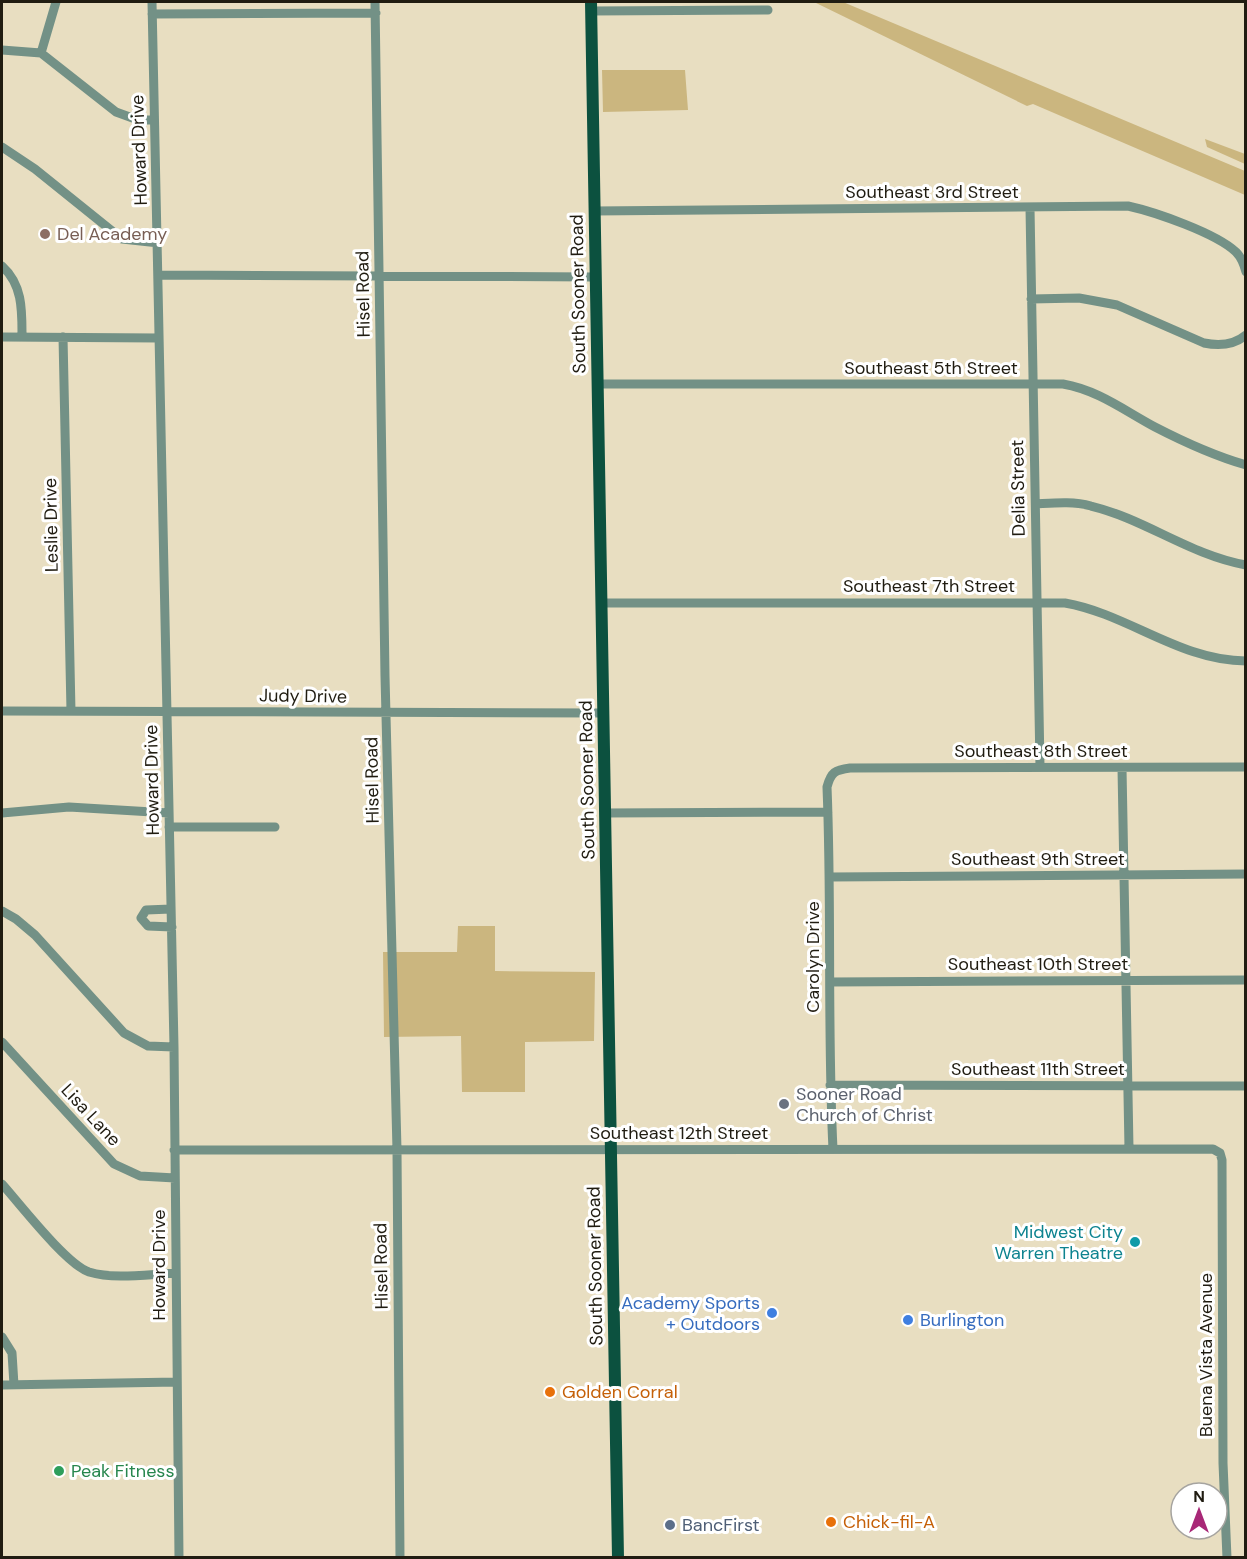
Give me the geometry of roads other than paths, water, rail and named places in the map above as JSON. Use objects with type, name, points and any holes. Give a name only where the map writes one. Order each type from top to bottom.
[{"type":"main road","name":"South Sooner Road","points":[[591,6],[618,1557]]},
{"type":"street","points":[[41,53],[56,2]]},
{"type":"street","name":"Howard Drive","points":[[152,2],[160,275],[159,338],[172,927],[179,1557]]},
{"type":"street","name":"Hisel Road","points":[[375,2],[397,1150],[400,1557]]},
{"type":"street","points":[[591,6],[768,10]]},
{"type":"street","points":[[152,14],[376,13]]},
{"type":"street","points":[[2,50],[41,53],[116,112],[138,120],[154,120]]},
{"type":"street","points":[[2,147],[35,169],[122,239],[159,243]]},
{"type":"street","name":"Southeast 3rd Street","points":[[594,211],[1128,206],[1150,211],[1227,244],[1244,262],[1245,272]]},
{"type":"street","name":"Delia Street","points":[[1030,208],[1040,767]]},
{"type":"street","points":[[2,266],[17,284],[22,310],[22,338]]},
{"type":"street","points":[[160,275],[379,278],[596,277]]},
{"type":"street","points":[[1031,299],[1078,298],[1117,305],[1204,343],[1216,345],[1239,340],[1245,335]]},
{"type":"street","points":[[2,337],[159,338]]},
{"type":"street","name":"Leslie Drive","points":[[63,338],[71,711]]},
{"type":"street","name":"Southeast 5th Street","points":[[597,384],[1063,384],[1090,390],[1158,429],[1227,460],[1245,465]]},
{"type":"street","points":[[1036,504],[1090,505],[1123,517],[1210,557],[1245,565]]},
{"type":"street","name":"Southeast 7th Street","points":[[602,603],[1036,602],[1079,605],[1201,655],[1245,661]]},
{"type":"street","name":"Judy Drive","points":[[2,711],[603,713]]},
{"type":"street","name":"Southeast 8th Street","points":[[837,770],[1245,767]]},
{"type":"street","points":[[1122,768],[1130,1086],[1129,1148]]},
{"type":"street","name":"Carolyn Drive","points":[[833,1149],[830,1085],[830,877],[827,787],[830,776],[837,770]]},
{"type":"street","points":[[2,813],[69,807],[169,813]]},
{"type":"street","points":[[605,813],[828,812]]},
{"type":"street","points":[[170,827],[274,827]]},
{"type":"street","name":"Southeast 9th Street","points":[[830,877],[1245,874]]},
{"type":"street","points":[[171,909],[146,910],[141,918],[148,926],[172,927]]},
{"type":"street","points":[[2,911],[35,935],[124,1033],[148,1046],[174,1047]]},
{"type":"street","name":"Southeast 10th Street","points":[[830,982],[1245,980]]},
{"type":"street","name":"Lisa Lane","points":[[2,1042],[114,1164],[140,1176],[175,1178]]},
{"type":"street","name":"Southeast 11th Street","points":[[830,1085],[1245,1086]]},
{"type":"street","name":"Southeast 12th Street","points":[[174,1150],[1200,1148],[1220,1153]]},
{"type":"street","name":"Buena Vista Avenue","points":[[1220,1153],[1227,1557]]},
{"type":"street","points":[[2,1185],[63,1252],[87,1271],[115,1275],[176,1273]]},
{"type":"street","points":[[2,1337],[12,1353],[14,1385]]},
{"type":"street","points":[[2,1385],[177,1382]]},
{"type":"place","name":"Del Academy","points":[[45,234]]},
{"type":"place","name":"Sooner Road Church of Christ","points":[[784,1104]]},
{"type":"place","name":"Midwest City Warren Theatre","points":[[1135,1242]]},
{"type":"place","name":"Academy Sports + Outdoors","points":[[772,1313]]},
{"type":"place","name":"Burlington","points":[[908,1320]]},
{"type":"place","name":"Golden Corral","points":[[550,1392]]},
{"type":"place","name":"Peak Fitness","points":[[59,1471]]},
{"type":"place","name":"Chick-fil-A","points":[[831,1522]]},
{"type":"place","name":"BancFirst","points":[[670,1525]]}]
